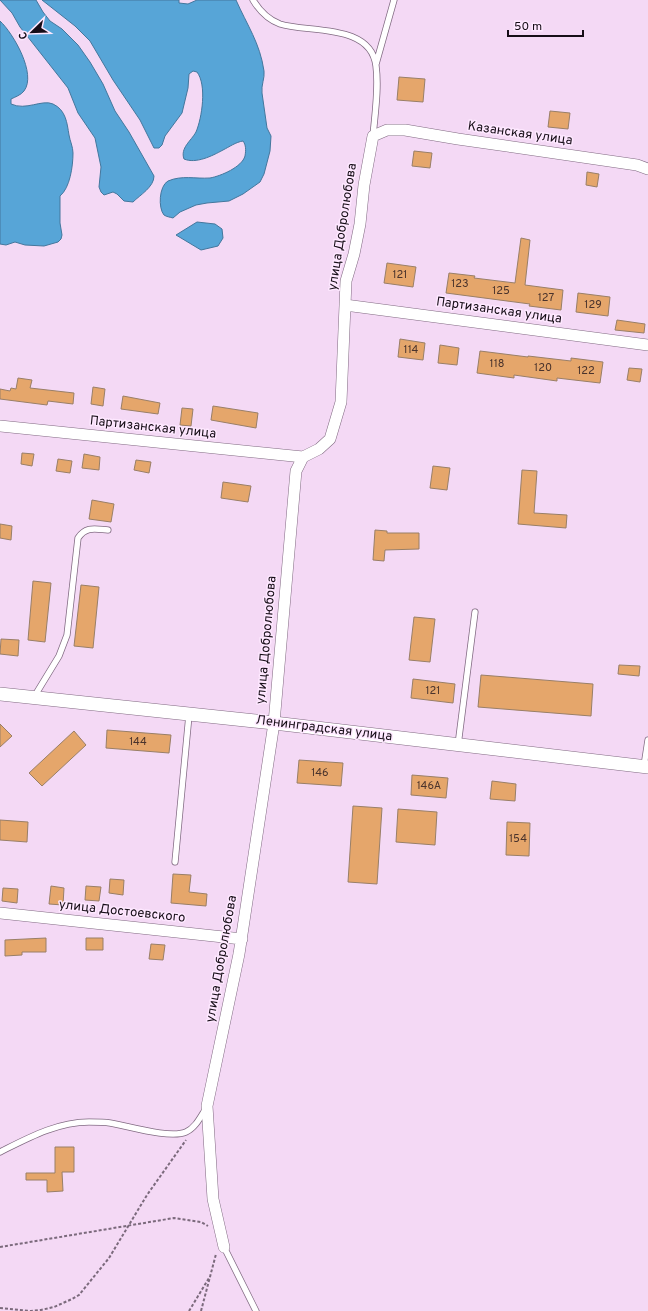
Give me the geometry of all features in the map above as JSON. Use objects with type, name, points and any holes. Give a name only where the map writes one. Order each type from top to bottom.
[{"type":"street","name":"Казанская улица","points":[[373,136],[387,130],[405,130],[458,140],[637,165],[648,169]]},
{"type":"street","name":"улица Добролюбова","points":[[224,1247],[213,1199],[207,1106],[242,939],[274,724],[296,471],[303,457],[319,449],[330,439],[342,402],[346,281],[354,254],[360,224],[364,185],[373,136]]},
{"type":"street","name":"Партизанская улица","points":[[345,305],[648,345]]},
{"type":"street","name":"Партизанская улица","points":[[0,426],[303,457]]},
{"type":"street","name":"Ленинградская улица","points":[[0,694],[189,714],[646,767]]},
{"type":"street","name":"улица Достоевского","points":[[0,913],[242,939]]},
{"type":"lane","points":[[253,0],[268,18],[280,24],[348,35],[364,43],[371,52],[376,64]]},
{"type":"lane","points":[[373,136],[376,103],[376,64],[394,0]]},
{"type":"lane","points":[[34,697],[60,656],[67,635],[78,538],[82,532],[90,529],[108,530]]},
{"type":"lane","points":[[458,745],[475,612]]},
{"type":"lane","points":[[175,862],[189,714]]},
{"type":"lane","points":[[646,767],[648,740]]},
{"type":"lane","points":[[0,1152],[36,1133],[71,1124],[88,1122],[110,1122],[138,1129],[170,1134],[185,1133],[194,1127],[207,1106]]},
{"type":"lane","points":[[224,1247],[256,1311]]},
{"type":"path","points":[[0,1308],[31,1311],[41,1310],[54,1307],[76,1297],[109,1258],[147,1195],[194,1127]]},
{"type":"path","points":[[0,1247],[174,1218],[201,1222],[222,1235],[201,1311]]},
{"type":"path","points":[[189,1311],[211,1275]]},
{"type":"water","points":[[0,0],[36,0],[50,21],[62,29],[78,45],[90,62],[103,84],[115,111],[129,132],[154,176],[152,184],[133,202],[124,201],[113,192],[104,195],[101,192],[99,187],[101,167],[95,138],[78,113],[68,88],[20,27],[12,13]]},
{"type":"water","points":[[42,0],[179,0],[179,3],[188,4],[197,0],[236,0],[253,34],[264,71],[262,93],[267,128],[271,136],[270,151],[264,174],[260,182],[243,194],[229,201],[196,205],[180,212],[173,218],[164,215],[162,212],[160,197],[163,187],[168,181],[178,178],[210,178],[236,167],[245,156],[246,152],[243,141],[204,159],[194,161],[184,159],[183,151],[196,132],[202,110],[202,85],[197,72],[193,71],[189,74],[188,88],[182,113],[165,136],[162,145],[159,148],[154,148],[140,120],[113,80],[90,41],[75,26]]},
{"type":"water","points":[[0,21],[17,44],[26,65],[28,75],[27,84],[24,91],[20,95],[11,99],[11,104],[17,106],[28,106],[44,103],[53,104],[61,110],[65,117],[73,148],[72,170],[69,182],[60,196],[61,239],[58,242],[44,246],[25,245],[15,242],[6,245],[0,244]]},
{"type":"water","points":[[197,222],[215,224],[222,229],[223,238],[218,246],[201,250],[176,235]]},
{"type":"building","points":[[399,77],[425,79],[423,102],[397,100]]},
{"type":"building","points":[[550,111],[570,113],[568,129],[548,127]]},
{"type":"building","points":[[414,151],[432,153],[430,168],[412,166]]},
{"type":"building","points":[[587,172],[599,174],[597,187],[586,185]]},
{"type":"building","points":[[521,238],[530,240],[525,285],[563,290],[561,310],[529,306],[530,304],[446,293],[449,273],[515,283]]},
{"type":"building","points":[[387,263],[416,267],[413,287],[384,283]]},
{"type":"building","points":[[578,293],[610,297],[608,316],[576,312]]},
{"type":"building","points":[[617,320],[645,324],[644,333],[615,330]]},
{"type":"building","points":[[400,339],[425,343],[423,360],[398,357]]},
{"type":"building","points":[[440,345],[459,348],[457,365],[438,363]]},
{"type":"building","points":[[480,351],[571,361],[571,358],[603,362],[600,383],[557,378],[557,381],[514,375],[514,378],[477,373]]},
{"type":"building","points":[[629,368],[642,369],[640,382],[627,380]]},
{"type":"building","points":[[18,378],[32,380],[30,388],[74,393],[73,404],[48,401],[47,405],[0,399],[0,389],[10,391],[11,388],[16,389]]},
{"type":"building","points":[[93,387],[105,389],[103,406],[91,404]]},
{"type":"building","points":[[123,396],[160,403],[158,414],[121,409]]},
{"type":"building","points":[[213,406],[258,413],[256,428],[211,420]]},
{"type":"building","points":[[182,408],[193,409],[191,426],[180,425]]},
{"type":"building","points":[[22,453],[34,454],[32,466],[21,464]]},
{"type":"building","points":[[84,454],[100,457],[99,470],[82,468]]},
{"type":"building","points":[[58,459],[72,461],[70,473],[56,471]]},
{"type":"building","points":[[136,460],[151,462],[149,473],[134,470]]},
{"type":"building","points":[[433,466],[450,468],[447,490],[430,488]]},
{"type":"building","points":[[522,470],[537,471],[534,513],[567,515],[566,528],[518,524]]},
{"type":"building","points":[[223,482],[251,486],[248,502],[221,498]]},
{"type":"building","points":[[92,500],[114,504],[111,522],[89,519]]},
{"type":"building","points":[[0,524],[12,526],[11,540],[0,538]]},
{"type":"building","points":[[375,530],[387,531],[387,533],[419,533],[419,549],[385,550],[384,561],[373,560]]},
{"type":"building","points":[[33,581],[51,583],[45,642],[28,640]]},
{"type":"building","points":[[81,585],[99,587],[93,648],[74,646]]},
{"type":"building","points":[[414,617],[435,619],[430,662],[409,660]]},
{"type":"building","points":[[1,639],[19,640],[18,656],[0,654]]},
{"type":"building","points":[[619,665],[640,666],[639,676],[618,674]]},
{"type":"building","points":[[481,675],[593,684],[591,716],[478,707]]},
{"type":"building","points":[[413,679],[455,684],[453,703],[411,698]]},
{"type":"building","points":[[0,724],[12,736],[0,747]]},
{"type":"building","points":[[107,730],[171,735],[169,753],[106,748]]},
{"type":"building","points":[[74,731],[86,745],[42,786],[29,773]]},
{"type":"building","points":[[299,760],[343,763],[341,786],[297,783]]},
{"type":"building","points":[[412,775],[448,778],[446,798],[411,795]]},
{"type":"building","points":[[492,781],[516,784],[515,801],[490,799]]},
{"type":"building","points":[[353,806],[382,808],[377,884],[348,882]]},
{"type":"building","points":[[398,809],[437,812],[435,845],[396,842]]},
{"type":"building","points":[[0,820],[28,822],[27,842],[0,840]]},
{"type":"building","points":[[507,822],[530,823],[529,856],[506,855]]},
{"type":"building","points":[[173,874],[191,875],[189,892],[207,894],[206,906],[171,903]]},
{"type":"building","points":[[110,879],[124,880],[123,895],[109,893]]},
{"type":"building","points":[[51,886],[64,888],[63,905],[49,904]]},
{"type":"building","points":[[86,886],[101,887],[99,901],[85,900]]},
{"type":"building","points":[[3,888],[18,889],[17,903],[2,901]]},
{"type":"building","points":[[46,938],[46,952],[22,952],[22,955],[5,956],[5,940]]},
{"type":"building","points":[[86,938],[103,938],[103,950],[86,950]]},
{"type":"building","points":[[151,944],[165,945],[163,960],[149,959]]},
{"type":"building","points":[[55,1147],[74,1147],[74,1172],[62,1172],[63,1191],[47,1192],[47,1180],[26,1180],[26,1173],[55,1173]]}]
